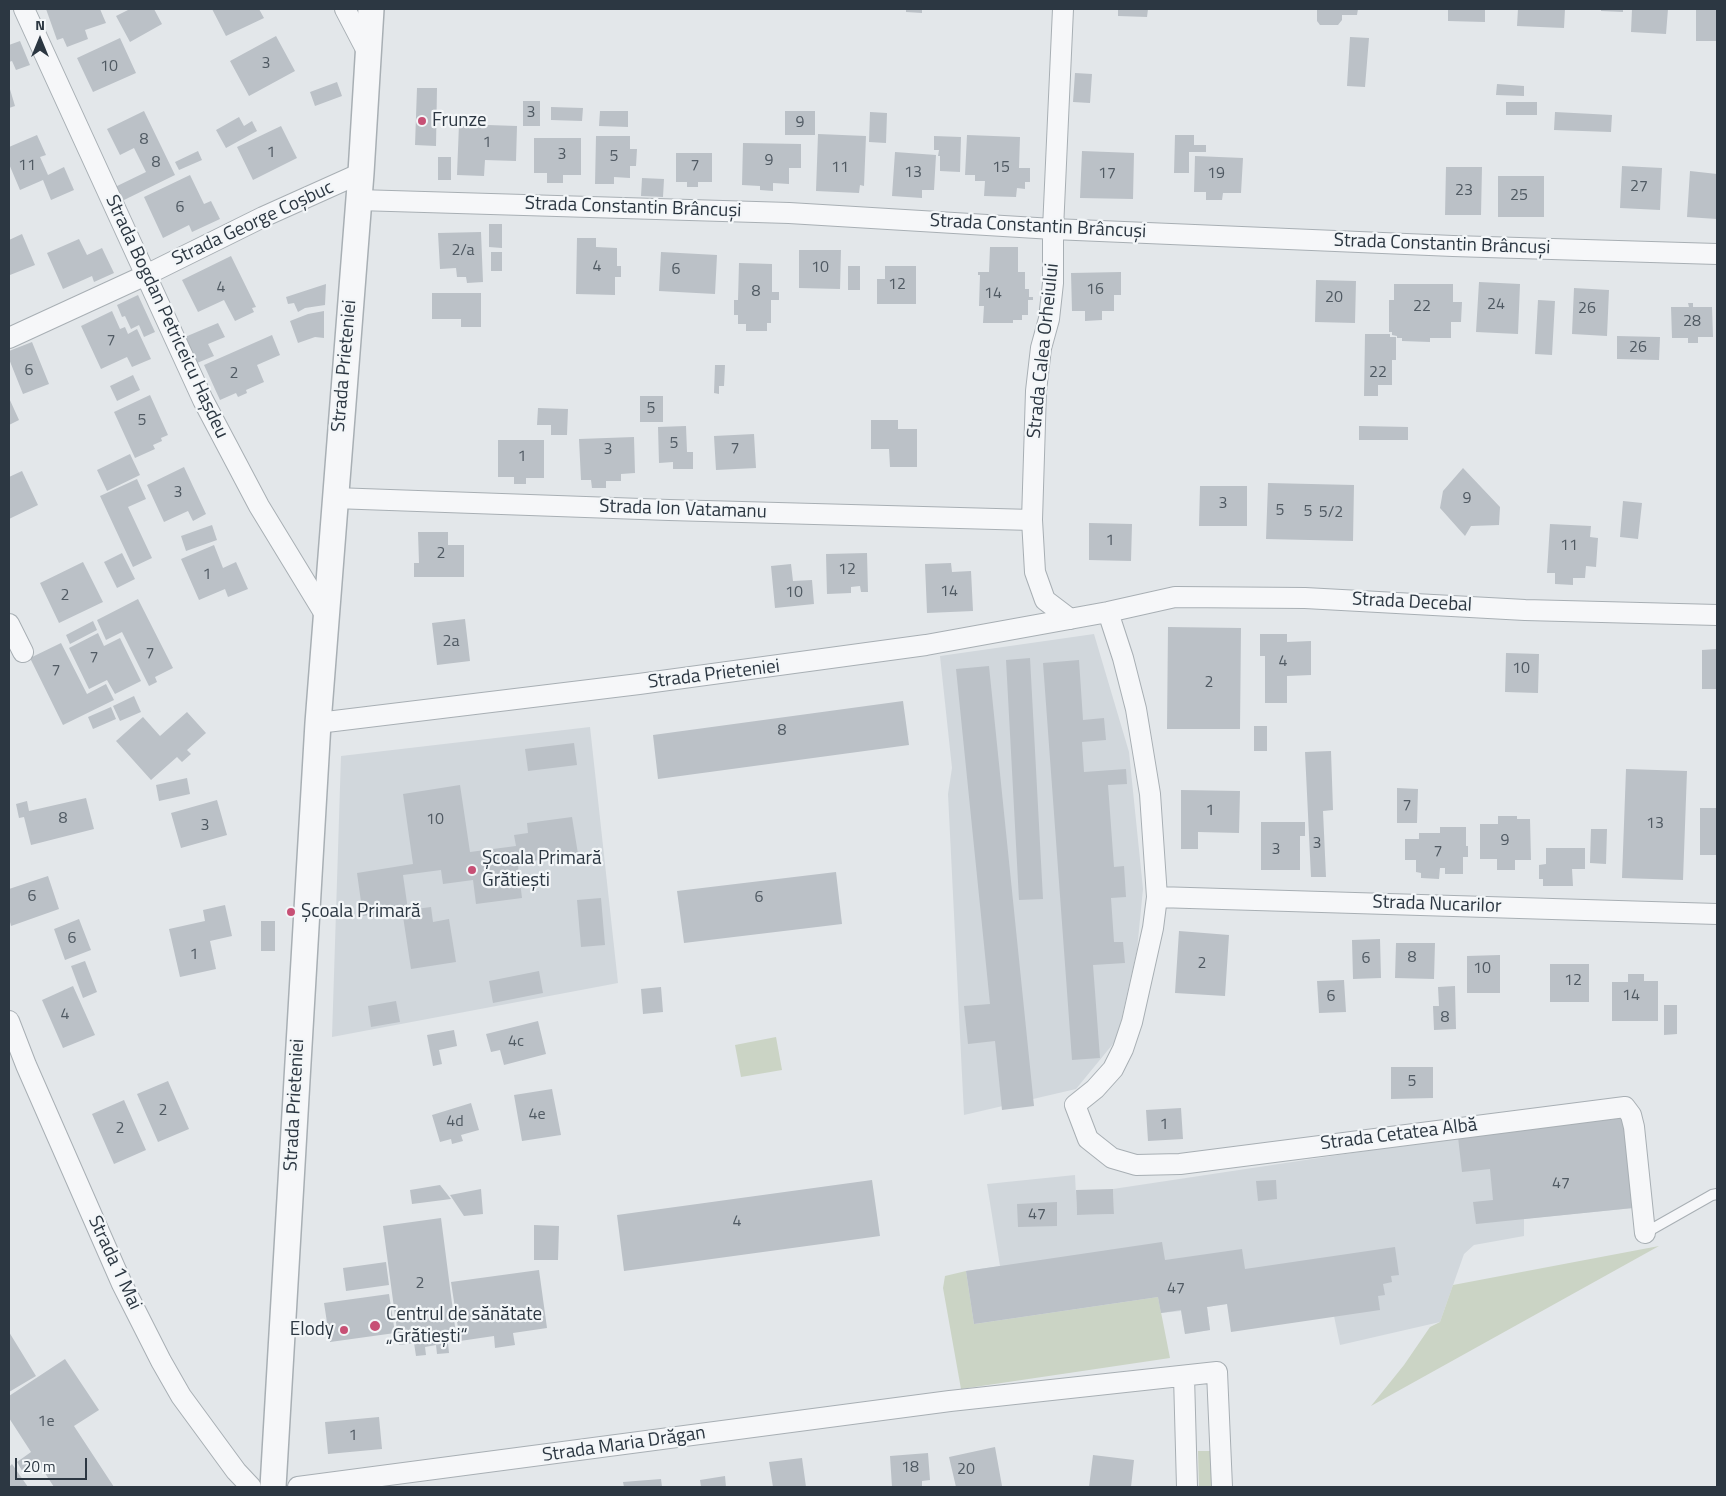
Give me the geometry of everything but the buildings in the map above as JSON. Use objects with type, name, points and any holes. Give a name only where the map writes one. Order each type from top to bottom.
[{"type":"street","name":"Strada Bogdan Petriceicu Hașdeu","points":[[24,9],[203,400],[259,506],[326,616]]},
{"type":"street","points":[[345,9],[369,55]]},
{"type":"street","name":"Strada Prieteniei","points":[[273,1487],[318,723],[334,498],[361,173],[371,9]]},
{"type":"street","name":"Strada Calea Orheiului","points":[[1063,9],[1053,229],[1053,283],[1049,319],[1041,348],[1036,391],[1032,520],[1034,572],[1045,600],[1070,618]]},
{"type":"street","name":"Strada George Coșbuc","points":[[9,338],[146,275],[263,217],[361,173]]},
{"type":"street","name":"Strada Constantin Brâncuși","points":[[358,200],[789,213],[1053,229],[1717,254]]},
{"type":"street","name":"Strada Ion Vatamanu","points":[[334,498],[1032,520]]},
{"type":"street","name":"Strada Decebal","points":[[1108,612],[1175,597],[1305,598],[1525,610],[1717,615]]},
{"type":"street","points":[[1108,612],[1123,658],[1139,726],[1150,794],[1157,897]]},
{"type":"street","name":"Strada Prieteniei","points":[[318,723],[801,663],[926,645],[1108,612]]},
{"type":"street","points":[[9,624],[23,652]]},
{"type":"street","name":"Strada Nucarilor","points":[[1157,897],[1717,914]]},
{"type":"street","name":"Strada Cetatea Albă","points":[[1157,897],[1154,928],[1132,1022],[1123,1049],[1113,1069],[1095,1089],[1075,1105],[1088,1139],[1112,1158],[1136,1165],[1180,1164],[1625,1107],[1631,1115],[1634,1126],[1645,1233]]},
{"type":"street","name":"Strada 1 Mai","points":[[9,1021],[26,1065],[118,1275],[161,1361],[181,1396],[236,1471],[251,1487]]},
{"type":"street","name":"Strada Maria Drăgan","points":[[298,1487],[950,1402],[1217,1372],[1222,1487]]},
{"type":"street","points":[[1184,1376],[1187,1487]]},
{"type":"lane","points":[[1645,1233],[1712,1195],[1717,1194]]},
{"type":"shaded area","points":[[1094,634],[1129,752],[1143,889],[1137,950],[1117,1039],[1076,1089],[964,1115],[948,794],[952,768],[940,656]]},
{"type":"shaded area","name":"Școala Primară Grătiești","points":[[590,727],[618,983],[332,1037],[341,756]]},
{"type":"shaded area","points":[[1458,1137],[1633,1208],[1524,1219],[1524,1236],[1474,1245],[1464,1254],[1440,1322],[1340,1345],[1334,1316],[1227,1304],[1207,1307],[1210,1330],[1185,1334],[1181,1311],[1161,1313],[1158,1297],[974,1324],[966,1271],[1000,1266],[987,1184],[1075,1175],[1077,1215],[1114,1214],[1113,1189]]},
{"type":"green space","points":[[776,1037],[782,1070],[741,1077],[735,1045]]},
{"type":"green space","points":[[1659,1246],[1371,1406],[1404,1365],[1430,1327],[1440,1322],[1453,1285]]},
{"type":"green space","points":[[966,1271],[974,1324],[1158,1297],[1170,1358],[961,1389],[943,1288],[945,1276]]},
{"type":"green space","points":[[1198,1451],[1211,1451],[1211,1487],[1199,1487]]},
{"type":"place","name":"Frunze","points":[[422,121]]},
{"type":"place","name":"Școala Primară Grătiești","points":[[472,870]]},
{"type":"place","name":"Școala Primară","points":[[291,912]]},
{"type":"place","name":"Centrul de sănătate „Grătiești“","points":[[375,1326]]},
{"type":"place","name":"Elody","points":[[344,1330]]}]
